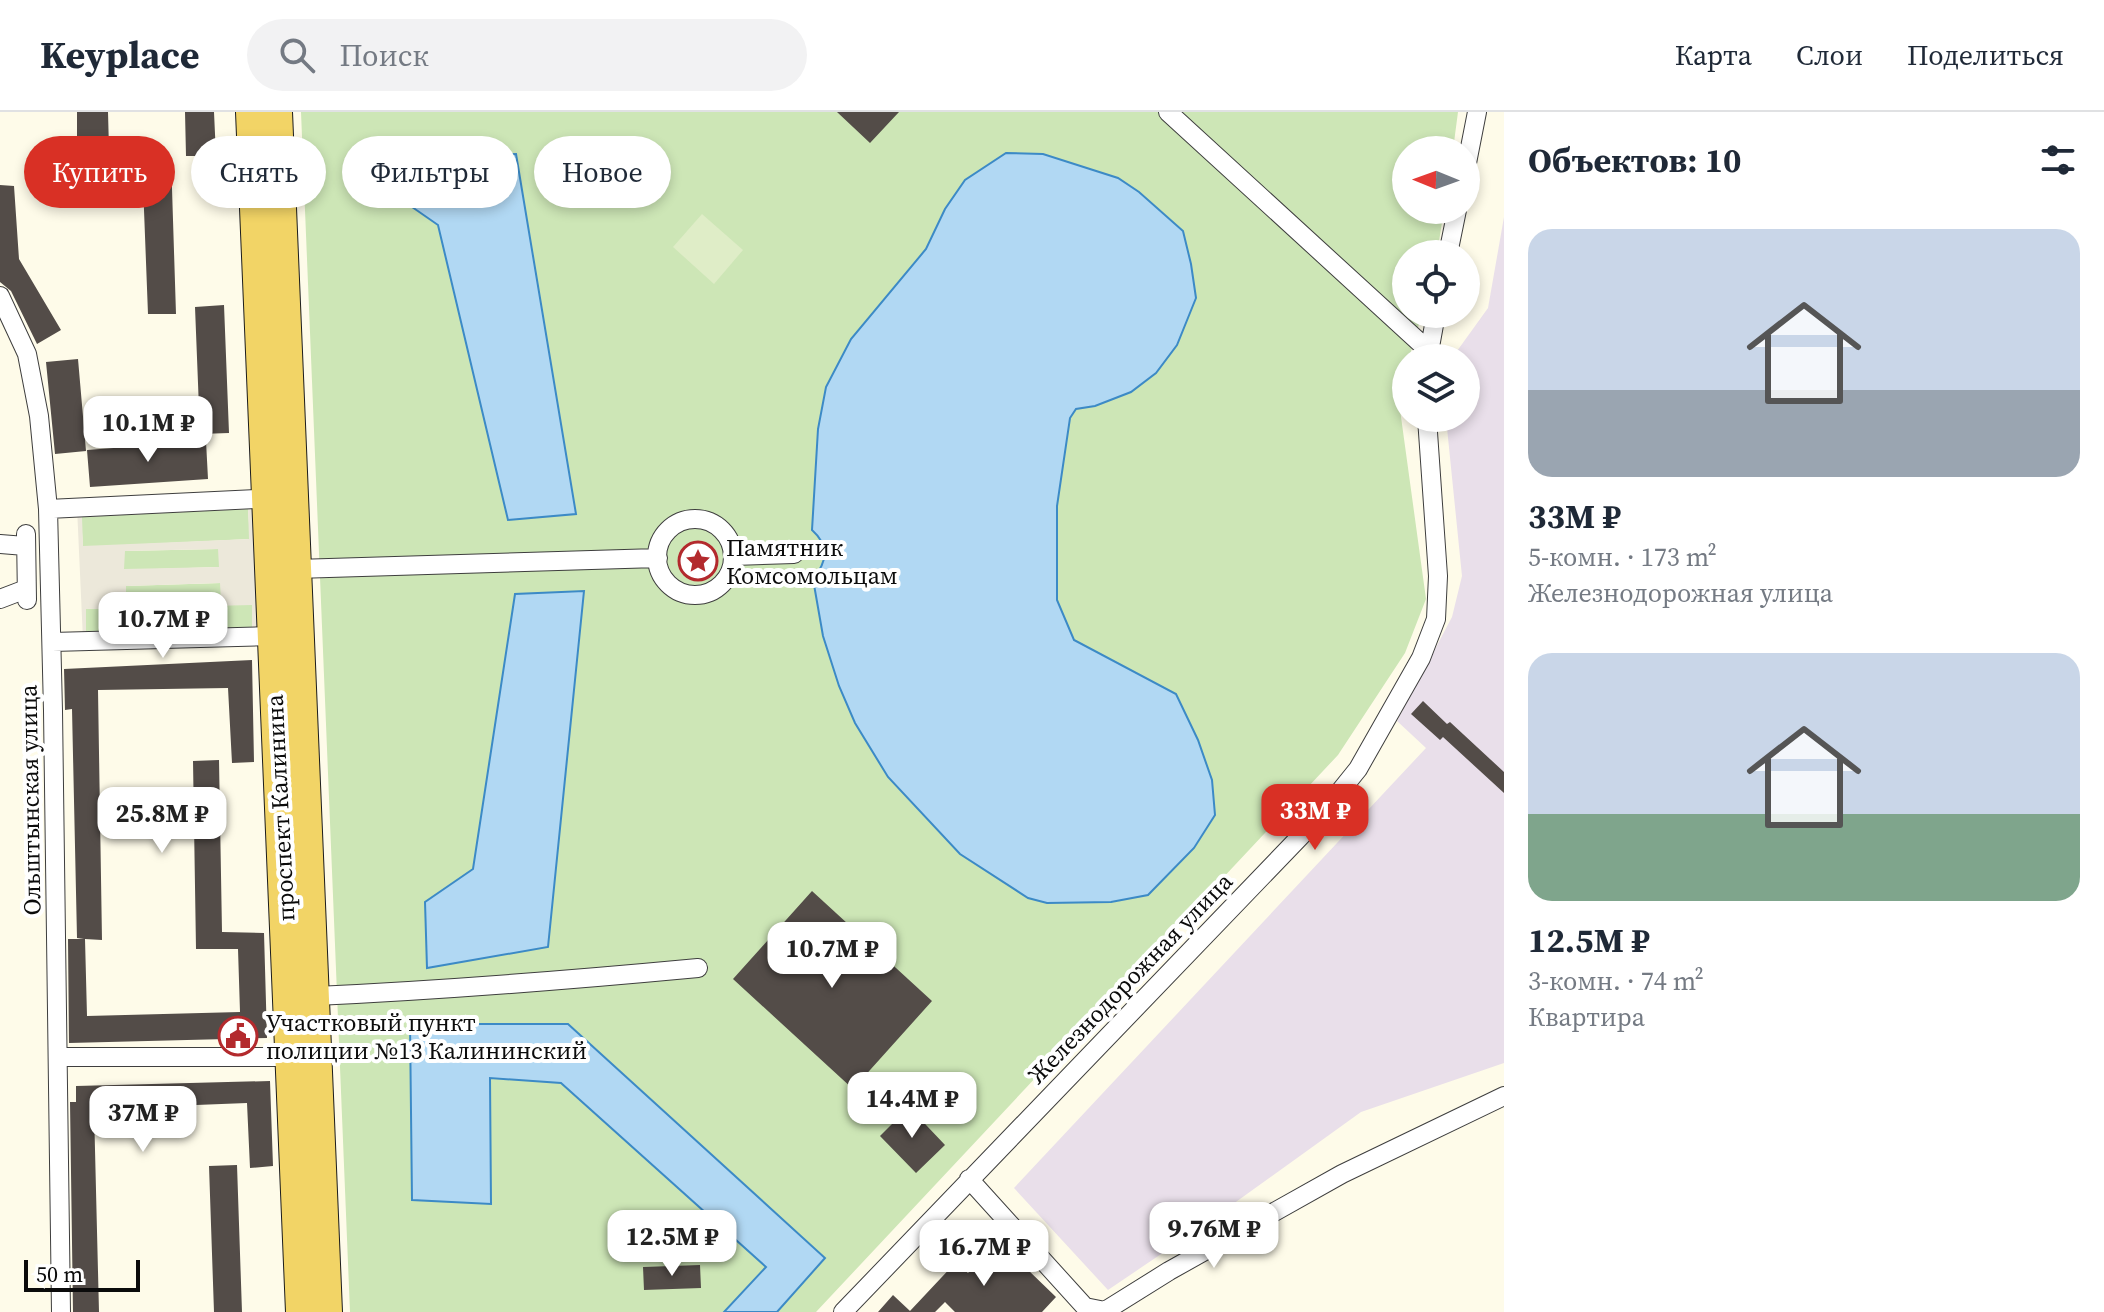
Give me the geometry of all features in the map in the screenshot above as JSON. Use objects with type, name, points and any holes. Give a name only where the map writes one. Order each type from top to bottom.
[{"type":"main road","name":"проспект Калинина","points":[[250,112],[272,636],[328,1312]]},
{"type":"main road","name":"проспект Калинина","points":[[278,112],[316,996],[305,1057],[300,1312]]},
{"type":"street","points":[[1168,112],[1416,344]]},
{"type":"street","points":[[1472,136],[1477,112]]},
{"type":"street","name":"Ольштынская улица","points":[[0,296],[27,354],[39,416],[48,509],[61,1312]]},
{"type":"street","name":"Железнодорожная улица","points":[[843,1312],[1321,815],[1358,769],[1421,658],[1436,619],[1438,576],[1428,432]]},
{"type":"street","points":[[48,509],[294,497]]},
{"type":"street","points":[[689,520],[710,522],[719,528],[727,536],[733,556],[732,566],[723,583],[715,590],[696,595],[686,594],[669,585],[659,568],[658,558],[659,547],[670,529],[689,520]]},
{"type":"street","points":[[0,544],[26,540],[26,594],[0,599]]},
{"type":"street","points":[[733,556],[794,554]]},
{"type":"street","points":[[296,569],[658,558]]},
{"type":"street","points":[[52,642],[272,636]]},
{"type":"street","points":[[316,996],[389,994],[698,968]]},
{"type":"street","points":[[59,1057],[305,1057]]},
{"type":"street","points":[[969,1179],[1085,1307],[1105,1311],[1169,1271],[1342,1174],[1504,1096]]},
{"type":"shaded area","points":[[1504,217],[1504,1063],[1361,1112],[1108,1290],[1014,1188],[1426,748],[1397,721],[1452,617],[1462,576],[1447,432],[1480,432],[1480,344],[1462,344],[1474,328],[1480,328],[1480,319],[1488,308]]},
{"type":"shaded area","points":[[255,499],[260,637],[83,640],[77,507]],"holes":[[[248,509],[249,539],[83,546],[82,517]],[[218,549],[219,567],[124,569],[125,551]],[[220,583],[221,602],[126,604],[126,586]],[[252,605],[252,632],[86,636],[86,609]]]},
{"type":"green space","points":[[301,112],[1458,112],[1455,136],[1392,136],[1392,224],[1442,224],[1439,240],[1392,240],[1392,328],[1418,328],[1413,344],[1392,344],[1392,432],[1403,432],[1426,599],[1405,653],[1338,755],[816,1312],[350,1312],[305,208],[326,208],[326,136],[302,136]]},
{"type":"green space","points":[[702,214],[743,250],[714,284],[673,247]]},
{"type":"green space","points":[[248,509],[250,539],[83,547],[81,517]]},
{"type":"green space","points":[[219,549],[219,567],[124,570],[124,551]]},
{"type":"green space","points":[[221,583],[221,602],[126,604],[126,586]]},
{"type":"green space","points":[[252,604],[252,633],[86,637],[85,609]]},
{"type":"water","points":[[1006,153],[1043,154],[1118,178],[1139,192],[1183,231],[1196,298],[1177,345],[1156,373],[1131,392],[1095,406],[1076,409],[1070,418],[1057,506],[1057,600],[1074,640],[1176,694],[1198,740],[1212,780],[1215,815],[1194,848],[1148,895],[1111,902],[1047,903],[1028,898],[960,854],[888,777],[855,723],[839,686],[823,636],[813,579],[824,560],[822,542],[812,530],[818,429],[826,387],[851,339],[926,249],[945,209],[965,180]]},
{"type":"water","points":[[518,166],[576,514],[508,520],[438,225],[414,208],[518,208]]},
{"type":"water","points":[[584,591],[548,947],[427,968],[425,902],[473,869],[515,594]]},
{"type":"water","points":[[410,1024],[568,1024],[825,1258],[777,1312],[724,1312],[766,1267],[561,1083],[490,1078],[491,1204],[412,1200]]},
{"type":"building","points":[[77,112],[108,112],[109,136],[77,136]]},
{"type":"building","points":[[185,112],[214,112],[215,136],[191,136],[191,156],[186,156]]},
{"type":"building","points":[[837,112],[899,112],[870,143]]},
{"type":"building","points":[[0,185],[14,186],[19,259],[61,330],[37,344],[11,291],[0,282]]},
{"type":"building","points":[[144,208],[173,208],[176,314],[148,314]]},
{"type":"building","points":[[224,305],[229,433],[200,434],[195,307]]},
{"type":"building","points":[[78,359],[86,451],[55,454],[46,362]]},
{"type":"building","points":[[206,441],[208,479],[90,487],[87,450]]},
{"type":"building","points":[[252,660],[254,762],[232,763],[228,688],[98,690],[102,940],[85,939],[87,1016],[240,1012],[238,949],[196,949],[193,761],[219,760],[222,932],[264,933],[267,1038],[69,1043],[68,939],[84,939],[77,938],[72,709],[65,710],[64,669]]},
{"type":"building","points":[[1423,701],[1504,772],[1504,793],[1443,737],[1440,740],[1411,714]]},
{"type":"building","points":[[812,891],[932,1001],[853,1089],[733,979]]},
{"type":"building","points":[[270,1081],[273,1166],[250,1168],[247,1103],[94,1109],[99,1312],[73,1312],[70,1102],[76,1102],[76,1086]]},
{"type":"building","points":[[909,1107],[945,1145],[916,1173],[880,1136]]},
{"type":"building","points":[[237,1165],[242,1312],[214,1312],[209,1166]]},
{"type":"building","points":[[998,1241],[1056,1297],[1042,1312],[955,1312],[945,1302],[935,1312],[878,1312],[893,1295],[910,1311],[956,1262],[968,1273]]},
{"type":"building","points":[[700,1265],[701,1288],[644,1290],[643,1267]]},
{"type":"place","name":"Памятник Комсомольцам","points":[[698,561]]},
{"type":"place","name":"Участковый пункт полиции №13 Калининский","points":[[238,1036]]}]
